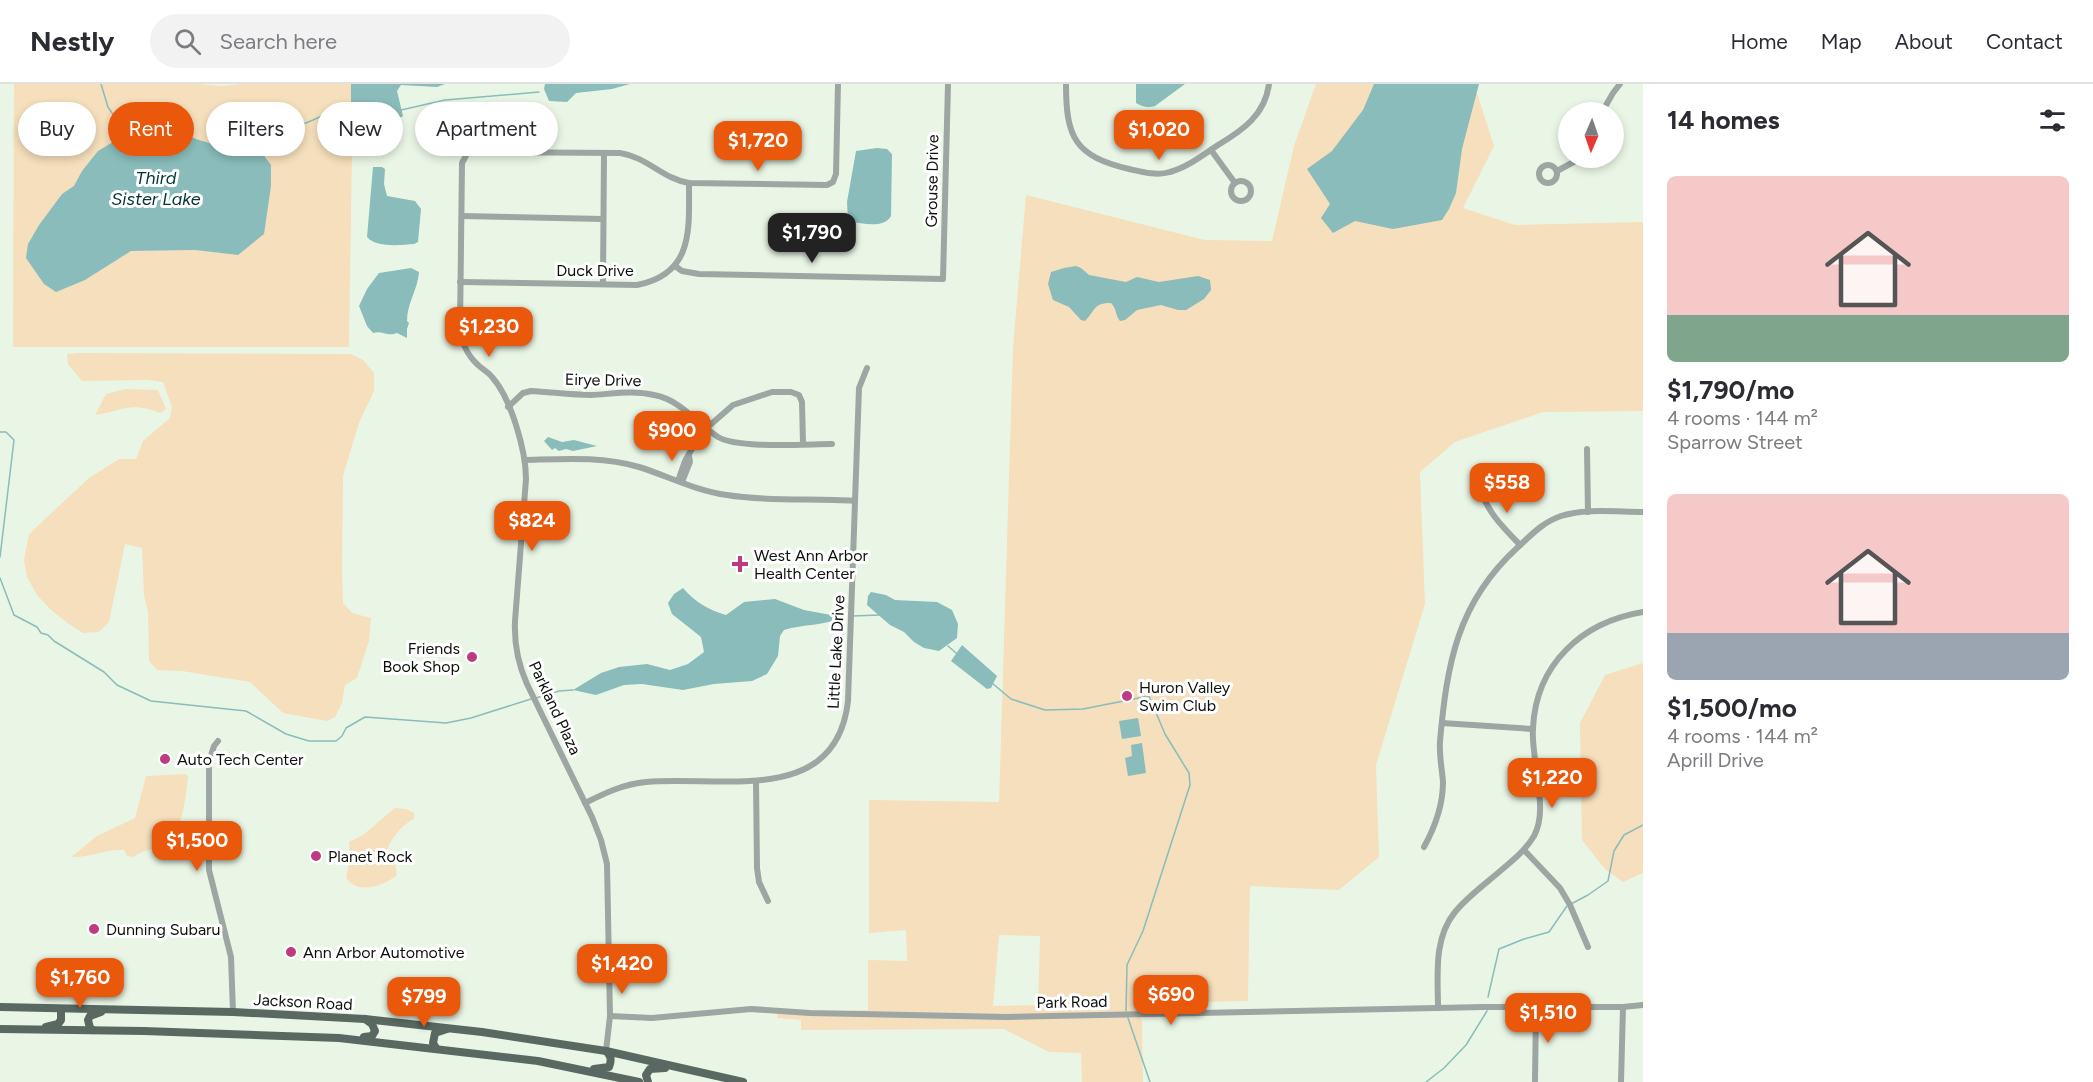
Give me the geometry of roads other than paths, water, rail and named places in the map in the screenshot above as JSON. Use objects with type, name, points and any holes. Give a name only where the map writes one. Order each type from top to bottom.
[{"type":"main road","name":"Jackson Road","points":[[0,1007],[233,1012],[365,1019],[452,1028],[606,1051],[743,1082]]},
{"type":"main road","points":[[36,1030],[58,1024],[61,1020],[61,1009]]},
{"type":"main road","points":[[93,1030],[88,1024],[90,1016],[114,1010]]},
{"type":"main road","points":[[339,1038],[372,1036],[374,1027],[365,1019]]},
{"type":"main road","points":[[436,1048],[433,1042],[435,1034],[452,1028]]},
{"type":"main road","name":"Jackson Road","points":[[0,1029],[339,1038],[538,1061],[639,1082]]},
{"type":"main road","points":[[580,1070],[609,1067],[611,1061],[606,1051]]},
{"type":"main road","points":[[648,1082],[646,1075],[654,1067],[685,1068]]},
{"type":"street","points":[[603,284],[604,153],[634,156],[679,181],[689,183],[824,186],[833,182],[836,174],[838,84]]},
{"type":"street","name":"Grouse Drive","points":[[675,266],[682,271],[699,274],[943,279],[948,84]]},
{"type":"street","points":[[1066,84],[1066,110],[1070,128],[1086,152],[1101,162],[1154,173],[1168,173],[1183,167],[1252,121],[1263,105],[1269,84]]},
{"type":"street","points":[[1607,102],[1620,84]]},
{"type":"street","points":[[1211,150],[1235,183]]},
{"type":"street","name":"Parkland Plaza","points":[[604,153],[468,152],[462,163],[460,328],[463,346],[476,364],[492,376],[503,392],[518,432],[525,460],[526,479],[515,631],[519,663],[601,840],[608,872],[610,1016],[606,1051]]},
{"type":"street","points":[[1557,171],[1563,168]]},
{"type":"street","points":[[675,266],[688,237],[689,183]]},
{"type":"street","points":[[462,216],[603,219]]},
{"type":"street","name":"Duck Drive","points":[[460,282],[645,283],[657,279],[675,266]]},
{"type":"street","name":"Little Lake Drive","points":[[585,803],[618,788],[648,782],[756,781],[782,777],[808,769],[826,753],[842,733],[848,701],[859,388],[867,368]]},
{"type":"street","name":"Eirye Drive","points":[[508,406],[524,393],[531,391],[590,395],[630,392],[655,395],[674,401],[720,438],[736,442],[832,444]]},
{"type":"street","points":[[680,481],[690,462],[689,455],[697,439],[733,405],[752,398],[772,392],[791,392],[799,395],[802,402],[803,444]]},
{"type":"street","points":[[1587,449],[1588,512]]},
{"type":"street","points":[[525,460],[615,461],[724,495],[745,498],[855,501]]},
{"type":"street","points":[[1481,492],[1488,509],[1520,545]]},
{"type":"street","points":[[1424,847],[1438,817],[1442,797],[1440,745],[1442,723],[1452,658],[1469,609],[1499,564],[1529,535],[1545,524],[1562,516],[1588,512],[1643,512]]},
{"type":"street","points":[[1438,1008],[1438,951],[1447,923],[1456,910],[1524,850],[1535,834],[1540,804],[1533,729],[1540,690],[1558,659],[1570,645],[1610,620],[1643,612]]},
{"type":"street","points":[[1442,723],[1533,729]]},
{"type":"street","points":[[218,741],[212,749],[209,762],[209,870],[231,957],[233,1012]]},
{"type":"street","points":[[756,781],[757,868],[759,882],[768,901]]},
{"type":"street","points":[[1524,850],[1560,888],[1588,947]]},
{"type":"street","name":"Park Road","points":[[610,1016],[652,1018],[750,1009],[810,1013],[1006,1017],[1643,1005]]},
{"type":"street","points":[[1535,1082],[1536,1006]]},
{"type":"street","points":[[1621,1082],[1623,1007]]},
{"type":"water","points":[[351,84],[445,84],[437,87],[401,85],[397,91],[400,102],[351,102]]},
{"type":"water","points":[[545,84],[630,84],[612,89],[576,93],[567,102],[549,101],[544,89]]},
{"type":"water","points":[[1136,84],[1185,84],[1155,106],[1147,107],[1136,103]]},
{"type":"water","points":[[1374,84],[1479,84],[1462,149],[1456,193],[1442,220],[1393,229],[1355,221],[1333,233],[1321,218],[1330,204],[1307,169],[1332,151],[1363,110]]},
{"type":"water","name":"Third Sister Lake","points":[[194,138],[206,142],[206,156],[264,156],[271,165],[271,186],[264,234],[238,255],[195,250],[131,251],[85,280],[56,292],[44,284],[26,258],[28,244],[62,194],[74,186],[82,171],[98,151],[108,145],[108,156],[194,156]]},
{"type":"water","points":[[887,149],[892,154],[891,216],[888,220],[878,224],[850,222],[847,202],[856,151]]},
{"type":"water","points":[[373,167],[385,169],[384,184],[387,196],[415,201],[421,209],[418,242],[389,245],[376,243],[367,237]]},
{"type":"water","points":[[1076,266],[1089,275],[1126,282],[1137,277],[1159,282],[1198,276],[1210,280],[1211,290],[1204,299],[1186,310],[1161,305],[1137,310],[1125,320],[1120,321],[1113,305],[1105,303],[1095,308],[1085,321],[1081,320],[1069,307],[1053,300],[1048,284],[1051,272]]},
{"type":"water","points":[[411,268],[419,272],[407,314],[409,323],[407,338],[397,333],[373,333],[367,326],[359,306],[367,289],[379,273]]},
{"type":"water","points":[[548,437],[562,442],[574,440],[597,446],[573,451],[566,449],[559,451],[555,448],[552,450],[544,441]]},
{"type":"water","points":[[683,588],[703,605],[726,615],[744,602],[775,599],[804,610],[842,617],[828,622],[784,630],[780,636],[778,656],[767,674],[752,681],[714,684],[683,690],[642,684],[624,685],[596,695],[573,690],[601,673],[619,667],[647,664],[670,670],[688,664],[704,652],[701,637],[672,614],[668,603],[674,594]]},
{"type":"water","points":[[871,592],[886,595],[895,600],[937,602],[952,610],[958,624],[957,638],[939,651],[924,648],[904,632],[890,625],[867,605]]},
{"type":"water","points":[[962,645],[997,676],[991,688],[987,689],[951,661]]},
{"type":"water","points":[[1138,718],[1141,736],[1122,739],[1119,721]]},
{"type":"water","points":[[1142,743],[1146,773],[1128,776],[1125,758],[1132,756],[1131,745]]},
{"type":"waterway","points":[[101,84],[108,107]]},
{"type":"waterway","points":[[403,110],[445,100],[539,92]]},
{"type":"waterway","points":[[305,123],[317,118]]},
{"type":"waterway","points":[[0,432],[6,432],[14,440],[0,557]]},
{"type":"waterway","points":[[0,578],[14,615],[37,627],[41,633],[48,635],[104,672],[117,685],[151,701],[246,711],[286,734],[309,741],[336,741],[346,728],[365,717],[446,723],[471,718],[531,699]]},
{"type":"waterway","points":[[852,616],[880,615]]},
{"type":"waterway","points":[[948,646],[956,653]]},
{"type":"waterway","points":[[992,683],[1011,699],[1045,710],[1083,709],[1149,696],[1165,734],[1189,773],[1190,785],[1143,931],[1127,965],[1126,1011]]},
{"type":"waterway","points":[[536,698],[559,691],[573,690]]},
{"type":"waterway","points":[[1571,904],[1608,881],[1614,851],[1624,835],[1643,825]]},
{"type":"waterway","points":[[1488,997],[1499,949],[1549,932],[1567,906]]},
{"type":"waterway","points":[[1426,1082],[1444,1068],[1466,1045],[1487,1011]]},
{"type":"waterway","points":[[1128,1018],[1150,1082]]},
{"type":"place","name":"West Ann Arbor Health Center","points":[[740,564]]},
{"type":"place","name":"Friends Book Shop","points":[[472,657]]},
{"type":"place","name":"Huron Valley Swim Club","points":[[1127,696]]},
{"type":"place","name":"Auto Tech Center","points":[[165,759]]},
{"type":"place","name":"Planet Rock","points":[[316,856]]},
{"type":"place","name":"Dunning Subaru","points":[[94,929]]},
{"type":"place","name":"Ann Arbor Automotive","points":[[291,952]]}]
